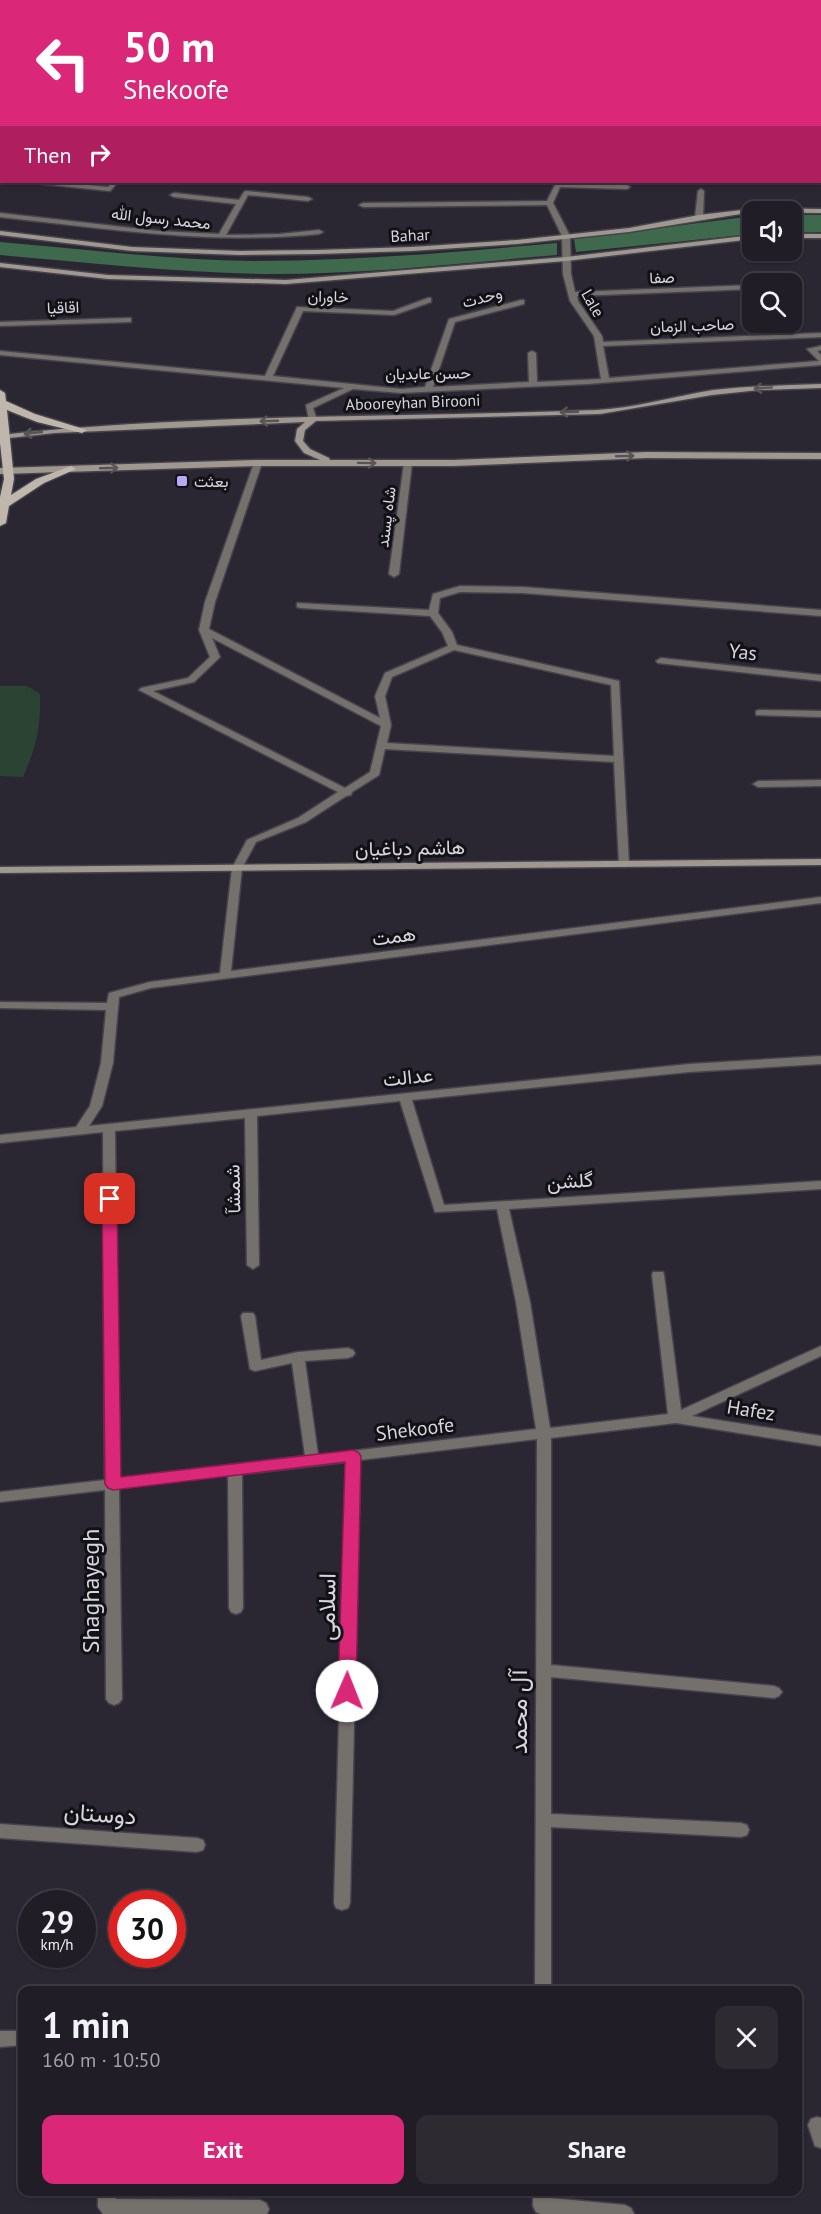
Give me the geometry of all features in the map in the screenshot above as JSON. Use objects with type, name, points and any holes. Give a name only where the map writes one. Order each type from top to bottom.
[{"type":"main road","points":[[1,398],[22,414],[82,430]]},
{"type":"main road","points":[[0,523],[4,504],[1,398]]},
{"type":"main road","points":[[4,504],[40,481],[71,469]]},
{"type":"street","points":[[53,183],[110,189],[115,183]]},
{"type":"street","points":[[549,203],[561,183],[627,187]]},
{"type":"street","points":[[699,217],[701,190]]},
{"type":"street","points":[[220,237],[246,193],[308,199]]},
{"type":"street","points":[[174,195],[241,202]]},
{"type":"street","points":[[363,205],[549,203]]},
{"type":"street","points":[[549,203],[566,236]]},
{"type":"street","name":"Bahar","points":[[0,233],[132,249],[240,254],[411,249],[629,230],[699,217],[759,210],[821,211]]},
{"type":"street","name":"محمد رسول الله","points":[[0,215],[220,237],[283,237],[319,232]]},
{"type":"street","name":"Lale","points":[[566,236],[566,259],[572,294],[574,301],[598,336],[605,381]]},
{"type":"street","points":[[802,237],[821,236]]},
{"type":"street","name":"Bahar","points":[[0,265],[108,277],[286,282],[566,259],[742,238]]},
{"type":"street","name":"صفا","points":[[572,294],[742,287]]},
{"type":"street","name":"خاوران","points":[[268,379],[300,309],[394,313],[428,300]]},
{"type":"street","name":"وحدت","points":[[428,390],[452,321],[521,302]]},
{"type":"street","name":"اقاقیا","points":[[0,324],[128,320]]},
{"type":"street","name":"صاحب الزمان","points":[[599,344],[821,335]]},
{"type":"street","points":[[821,348],[811,349],[821,361]]},
{"type":"street","points":[[532,352],[533,384]]},
{"type":"street","name":"حسن عابدیان","points":[[0,353],[401,391],[605,381],[821,361]]},
{"type":"street","name":"Abooreyhan Birooni","points":[[3,436],[82,430],[313,420],[600,412],[712,393],[759,388],[821,386]]},
{"type":"street","points":[[337,462],[315,456],[302,446],[299,435],[306,424],[313,420],[309,407],[354,387]]},
{"type":"street","points":[[4,471],[258,463],[408,463],[647,455],[821,456]]},
{"type":"street","points":[[258,463],[210,602],[204,630],[215,657],[191,680],[144,690],[347,793]]},
{"type":"street","name":"شاه پسند","points":[[394,574],[408,463]]},
{"type":"street","points":[[453,647],[447,632],[433,613],[436,596],[460,589],[523,590],[821,613]]},
{"type":"street","points":[[300,605],[433,613]]},
{"type":"street","points":[[204,630],[386,725]]},
{"type":"street","points":[[225,976],[237,868],[252,840],[302,820],[375,773],[386,725],[380,696],[388,675],[453,647],[616,683],[624,864]]},
{"type":"street","name":"Yas","points":[[661,661],[821,678]]},
{"type":"street","points":[[759,713],[821,714]]},
{"type":"street","points":[[381,746],[620,759]]},
{"type":"street","points":[[758,784],[821,783]]},
{"type":"street","name":"هاشم دباغیان","points":[[0,870],[821,862]]},
{"type":"street","name":"همت","points":[[111,1007],[113,995],[150,985],[821,900]]},
{"type":"street","points":[[0,1005],[111,1007],[107,1063],[96,1106],[80,1131]]},
{"type":"street","name":"عدالت","points":[[0,1139],[689,1068],[821,1060]]},
{"type":"street","name":"گلشن","points":[[405,1097],[439,1209],[821,1185]]},
{"type":"street","name":"شمشآ","points":[[251,1113],[253,1265]]},
{"type":"street","name":"Shaghayegh","points":[[109,1128],[114,1699]]},
{"type":"street","name":"آل محمد","points":[[502,1205],[523,1302],[544,1434],[543,1986]]},
{"type":"street","points":[[658,1275],[675,1418]]},
{"type":"street","points":[[248,1316],[255,1366],[298,1357],[348,1353]]},
{"type":"street","name":"Shekoofe","points":[[0,1497],[675,1418],[821,1351]]},
{"type":"street","points":[[298,1357],[312,1460]]},
{"type":"street","name":"Hafez","points":[[675,1418],[821,1441]]},
{"type":"street","name":"اسلامی","points":[[342,1903],[353,1456]]},
{"type":"street","points":[[236,1470],[236,1608]]},
{"type":"street","points":[[543,1670],[774,1692]]},
{"type":"street","points":[[543,1820],[741,1830]]},
{"type":"street","name":"دوستان","points":[[0,1831],[197,1845]]},
{"type":"street","points":[[0,2039],[18,2038]]},
{"type":"street","points":[[106,2196],[107,2206],[260,2208]]},
{"type":"street","points":[[542,2196],[542,2206],[625,2214]]},
{"type":"green space","points":[[802,215],[821,215],[821,232],[802,233]]},
{"type":"green space","points":[[742,217],[742,235],[576,252],[574,239]]},
{"type":"green space","points":[[0,242],[158,256],[253,261],[367,258],[557,243],[557,255],[414,268],[272,274],[204,272],[0,255]]},
{"type":"green space","points":[[0,686],[27,686],[40,694],[37,737],[23,777],[0,776]]},
{"type":"place","name":"بعثت","points":[[182,481]]},
{"type":"route","points":[[110,1199],[113,1484],[353,1456],[347,1691]]}]
